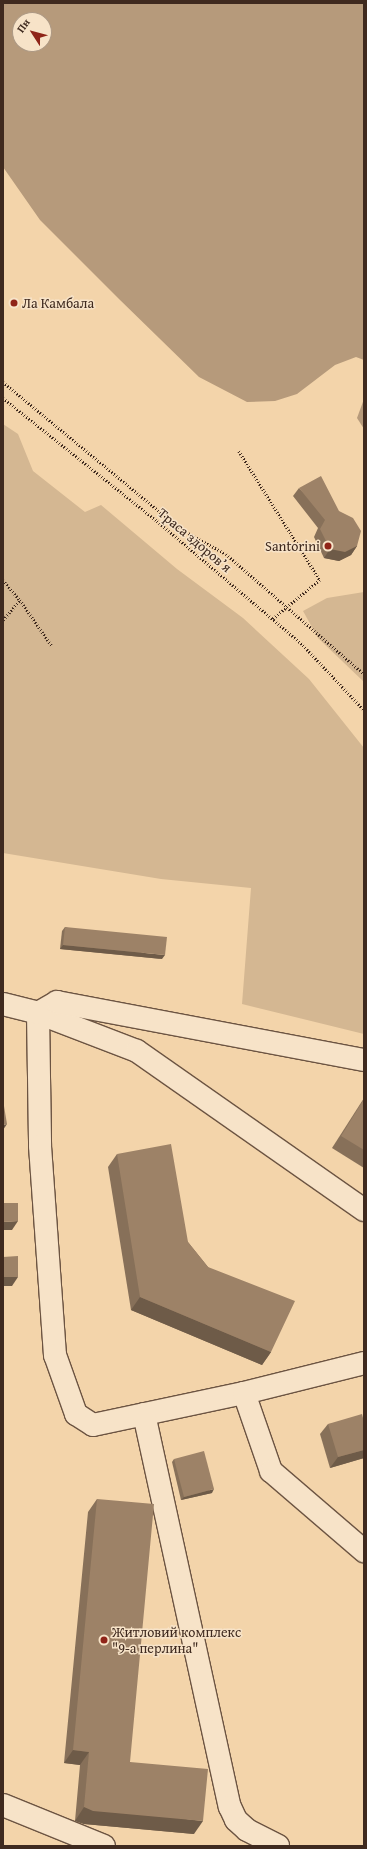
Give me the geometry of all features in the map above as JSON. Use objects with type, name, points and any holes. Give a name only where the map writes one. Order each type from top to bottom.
[{"type":"street","points":[[38,1013],[57,1002],[364,1060]]},
{"type":"street","points":[[3,1004],[38,1013],[137,1051],[364,1210]]},
{"type":"street","points":[[38,1013],[40,1146],[55,1355],[76,1414],[93,1425],[244,1393],[364,1363]]},
{"type":"street","points":[[244,1393],[271,1471],[364,1551]]},
{"type":"street","points":[[144,1414],[230,1808],[236,1820],[247,1830],[278,1846]]},
{"type":"street","points":[[3,1805],[104,1846]]},
{"type":"path","points":[[3,382],[181,529],[226,554],[364,674]]},
{"type":"path","name":"Траса здоров’я","points":[[3,398],[157,521],[303,645],[364,710]]},
{"type":"path","points":[[239,451],[320,580],[273,620]]},
{"type":"path","points":[[3,580],[20,600],[52,646]]},
{"type":"path","points":[[3,620],[20,600]]},
{"type":"shaded area","points":[[3,3],[364,3],[364,360],[356,357],[335,365],[297,394],[275,401],[247,402],[199,377],[40,220],[3,167]]},
{"type":"shaded area","points":[[364,399],[364,429],[357,418]]},
{"type":"shaded area","points":[[3,424],[18,434],[33,471],[85,512],[101,505],[177,569],[243,618],[309,679],[364,748],[364,1034],[242,1004],[251,888],[161,879],[3,853]]},
{"type":"shaded area","points":[[364,592],[364,682],[318,638],[303,611],[327,598]]},
{"type":"building","points":[[321,476],[339,511],[353,518],[361,531],[357,546],[345,552],[330,549],[320,529],[325,520],[299,488]]},
{"type":"building","points":[[65,927],[167,937],[165,955],[63,945]]},
{"type":"building","points":[[364,1099],[364,1150],[341,1136]]},
{"type":"building","points":[[3,1100],[7,1124],[3,1125]]},
{"type":"building","points":[[171,1144],[188,1242],[208,1267],[295,1301],[271,1352],[140,1297],[117,1154]]},
{"type":"building","points":[[3,1203],[18,1203],[18,1221],[3,1222]]},
{"type":"building","points":[[18,1256],[18,1277],[3,1277],[3,1257]]},
{"type":"building","points":[[362,1414],[364,1422],[364,1450],[338,1457],[328,1424]]},
{"type":"building","points":[[204,1451],[214,1489],[184,1497],[174,1459]]},
{"type":"building","name":"Житловий комплекс \"9-а перлина\"","points":[[97,1499],[154,1504],[130,1762],[208,1769],[203,1821],[93,1811],[84,1807],[89,1752],[73,1750]]},
{"type":"place","name":"Ла Камбала","points":[[14,303]]},
{"type":"place","name":"Santorini","points":[[328,546]]},
{"type":"place","name":"Житловий комплекс \"9-а перлина\"","points":[[104,1640]]}]
